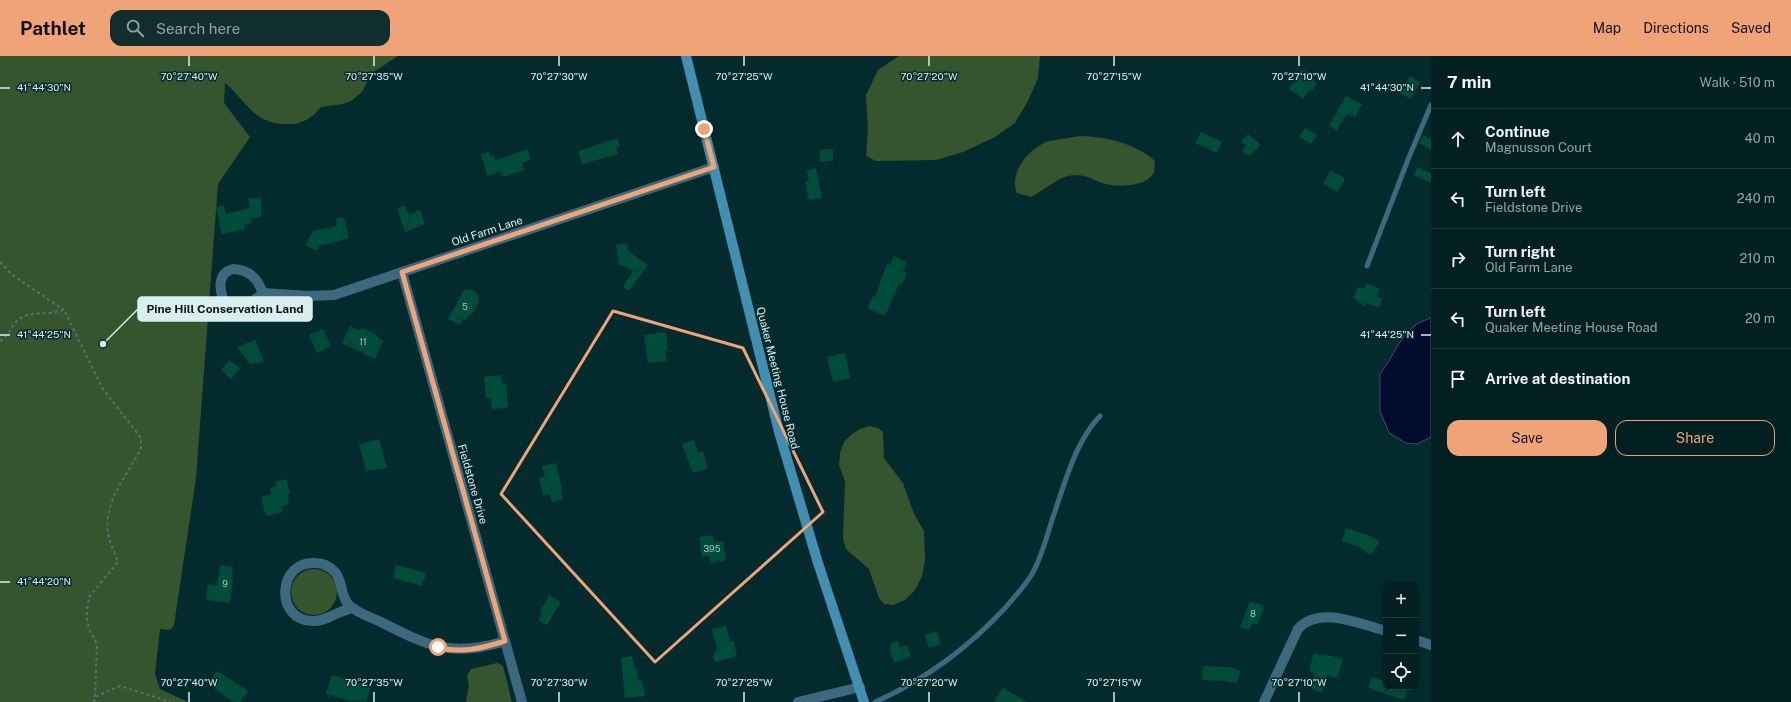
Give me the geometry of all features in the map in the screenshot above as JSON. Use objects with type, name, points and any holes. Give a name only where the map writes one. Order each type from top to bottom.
[{"type":"main road","name":"Quaker Meeting House Road","points":[[686,56],[765,378],[790,473],[864,702]]},
{"type":"street","name":"Old Farm Lane","points":[[264,293],[310,296],[334,295],[714,167]]},
{"type":"street","points":[[233,269],[248,272],[255,277],[264,293],[252,303],[237,306],[223,299],[220,286],[221,279],[228,270],[233,269]]},
{"type":"street","name":"Fieldstone Drive","points":[[402,272],[522,702]]},
{"type":"street","points":[[353,608],[346,609],[319,621],[301,619],[293,613],[285,598],[288,580],[294,570],[306,564],[320,563],[329,567],[338,576],[344,597],[353,608],[394,629],[442,648],[473,649],[505,641]]},
{"type":"street","points":[[1264,702],[1298,629],[1304,622],[1314,618],[1340,618],[1383,630]]},
{"type":"street","points":[[1419,641],[1431,645]]},
{"type":"street","points":[[798,702],[860,687]]},
{"type":"lane","points":[[1367,266],[1409,157],[1431,105]]},
{"type":"lane","points":[[875,702],[908,685],[957,654],[984,631],[1021,590],[1033,573],[1067,478],[1089,428],[1100,416]]},
{"type":"path","points":[[0,262],[11,274],[64,310],[103,390],[141,438],[141,448],[109,507],[108,535],[118,562],[89,597],[87,620],[96,644],[94,702]]},
{"type":"path","points":[[0,341],[12,330],[18,320],[25,316],[33,313],[50,314],[64,310]]},
{"type":"path","points":[[95,697],[120,686],[171,702]]},
{"type":"highlighted area","points":[[613,311],[743,348],[823,512],[655,662],[501,494]]},
{"type":"green space","points":[[0,56],[398,56],[372,73],[362,92],[351,101],[343,104],[321,107],[315,114],[295,124],[278,124],[260,117],[225,83],[224,103],[250,137],[218,184],[196,478],[174,625],[170,630],[160,629],[155,674],[160,689],[188,702],[0,702]]},
{"type":"green space","points":[[899,56],[1040,56],[1038,78],[1028,101],[1015,123],[995,137],[963,152],[936,160],[876,161],[866,156],[868,129],[866,95],[878,70]]},
{"type":"green space","points":[[1080,136],[1100,138],[1130,145],[1155,161],[1154,173],[1147,180],[1140,183],[1122,186],[1104,184],[1087,177],[1075,175],[1058,180],[1031,197],[1017,193],[1015,185],[1018,169],[1028,155],[1042,144],[1049,141]]},
{"type":"green space","points":[[869,426],[878,428],[883,432],[884,458],[903,483],[914,514],[924,531],[925,560],[922,576],[915,590],[905,600],[893,605],[884,604],[879,598],[869,569],[846,549],[843,539],[845,481],[839,465],[840,453],[844,442],[852,434]]},
{"type":"green space","points":[[310,569],[318,569],[327,573],[333,579],[337,592],[333,605],[327,611],[318,615],[310,615],[301,611],[295,605],[291,596],[291,588],[295,579],[301,573]]},
{"type":"green space","points":[[497,663],[503,666],[512,702],[466,702],[469,685],[467,676],[471,669]]},
{"type":"water","points":[[1431,318],[1431,437],[1417,444],[1406,443],[1389,433],[1380,411],[1380,374],[1406,334],[1413,327]]},
{"type":"building","points":[[1302,69],[1312,75],[1310,78],[1317,83],[1312,91],[1309,89],[1303,99],[1289,89]]},
{"type":"building","points":[[1410,76],[1420,82],[1411,99],[1400,93]]},
{"type":"building","points":[[1346,96],[1362,104],[1355,117],[1347,113],[1337,130],[1329,126]]},
{"type":"building","points":[[1305,128],[1317,135],[1311,144],[1299,137]]},
{"type":"building","points":[[1201,132],[1222,142],[1217,153],[1195,143]]},
{"type":"building","points":[[1248,134],[1261,145],[1249,156],[1242,151],[1246,146],[1241,142]]},
{"type":"building","points":[[1423,135],[1431,140],[1431,150],[1419,143]]},
{"type":"building","points":[[617,138],[620,146],[616,147],[618,154],[582,164],[578,151]]},
{"type":"building","points":[[528,149],[531,160],[522,163],[524,170],[503,177],[501,171],[487,176],[481,154],[490,152],[491,156],[494,155],[495,161]]},
{"type":"building","points":[[833,149],[833,161],[820,162],[820,150]]},
{"type":"building","points":[[1418,167],[1431,174],[1431,183],[1413,175]]},
{"type":"building","points":[[816,168],[822,198],[809,200],[805,182],[809,181],[807,170]]},
{"type":"building","points":[[1330,171],[1345,178],[1338,192],[1323,184]]},
{"type":"building","points":[[248,198],[261,198],[261,217],[251,218],[251,223],[244,224],[245,229],[222,234],[216,207],[224,205],[226,214],[250,208]]},
{"type":"building","points":[[405,205],[409,215],[420,210],[425,224],[405,232],[397,208]]},
{"type":"building","points":[[344,217],[349,238],[319,246],[317,251],[305,245],[313,231],[337,226],[336,219]]},
{"type":"building","points":[[627,243],[628,251],[648,265],[629,291],[623,287],[633,271],[619,264],[616,245]]},
{"type":"building","points":[[894,256],[907,262],[903,272],[907,273],[902,285],[899,284],[885,316],[867,308],[873,296],[875,297],[887,264],[890,265]]},
{"type":"building","points":[[1367,283],[1380,289],[1376,296],[1383,299],[1378,308],[1366,303],[1365,306],[1353,298],[1358,287],[1364,289]]},
{"type":"building","points":[[469,289],[476,292],[479,299],[476,309],[466,320],[463,319],[460,325],[448,319],[464,290]]},
{"type":"building","points":[[350,326],[360,331],[362,328],[377,335],[377,337],[383,341],[375,359],[342,343]]},
{"type":"building","points":[[323,329],[331,346],[317,353],[309,335]]},
{"type":"building","points":[[666,332],[668,350],[665,350],[667,361],[648,363],[644,335]]},
{"type":"building","points":[[255,340],[264,362],[250,364],[237,347]]},
{"type":"building","points":[[845,353],[850,378],[833,382],[827,357]]},
{"type":"building","points":[[229,360],[240,368],[231,379],[221,370]]},
{"type":"building","points":[[501,375],[502,384],[506,384],[508,407],[492,409],[491,397],[486,398],[484,377]]},
{"type":"building","points":[[379,439],[387,468],[366,471],[359,444]]},
{"type":"building","points":[[694,440],[698,453],[703,451],[708,468],[693,473],[682,444]]},
{"type":"building","points":[[556,463],[563,499],[552,502],[550,494],[543,495],[539,478],[545,476],[542,466]]},
{"type":"building","points":[[286,479],[290,493],[287,494],[289,504],[281,506],[283,512],[266,516],[261,497],[271,494],[270,488],[276,486],[275,482]]},
{"type":"building","points":[[1346,528],[1370,536],[1380,542],[1371,555],[1359,547],[1342,541]]},
{"type":"building","points":[[713,535],[714,542],[723,541],[726,560],[711,563],[710,556],[702,557],[699,537]]},
{"type":"building","points":[[220,565],[233,567],[230,603],[206,600],[208,584],[217,586]]},
{"type":"building","points":[[396,565],[426,573],[422,586],[393,578]]},
{"type":"building","points":[[549,595],[561,602],[547,625],[538,620],[542,613],[540,612]]},
{"type":"building","points":[[1250,601],[1264,606],[1257,625],[1252,623],[1249,630],[1240,627]]},
{"type":"building","points":[[726,626],[730,641],[733,641],[737,656],[715,662],[713,656],[717,648],[712,629]]},
{"type":"building","points":[[937,631],[941,644],[929,648],[925,635]]},
{"type":"building","points":[[898,641],[900,647],[907,645],[911,657],[894,663],[889,649],[891,648],[890,644]]},
{"type":"building","points":[[1314,653],[1343,659],[1337,678],[1327,675],[1322,692],[1311,689],[1315,673],[1309,671]]},
{"type":"building","points":[[632,656],[634,667],[636,667],[638,681],[642,680],[645,696],[625,698],[621,658]]},
{"type":"building","points":[[1203,666],[1230,667],[1241,671],[1236,683],[1202,680]]},
{"type":"building","points":[[217,671],[248,691],[240,702],[234,702],[208,684]]},
{"type":"building","points":[[332,675],[371,686],[366,702],[353,700],[353,702],[326,694]]},
{"type":"building","points":[[1372,677],[1383,681],[1383,690],[1386,690],[1386,693],[1387,690],[1407,690],[1404,700],[1368,688]]},
{"type":"building","points":[[1003,688],[1027,702],[994,702]]},
{"type":"place","name":"Pine Hill Conservation Land","points":[[103,344]]},
{"type":"route","points":[[438,647],[452,650],[473,649],[486,647],[505,641],[402,272],[714,167],[704,129]]}]
